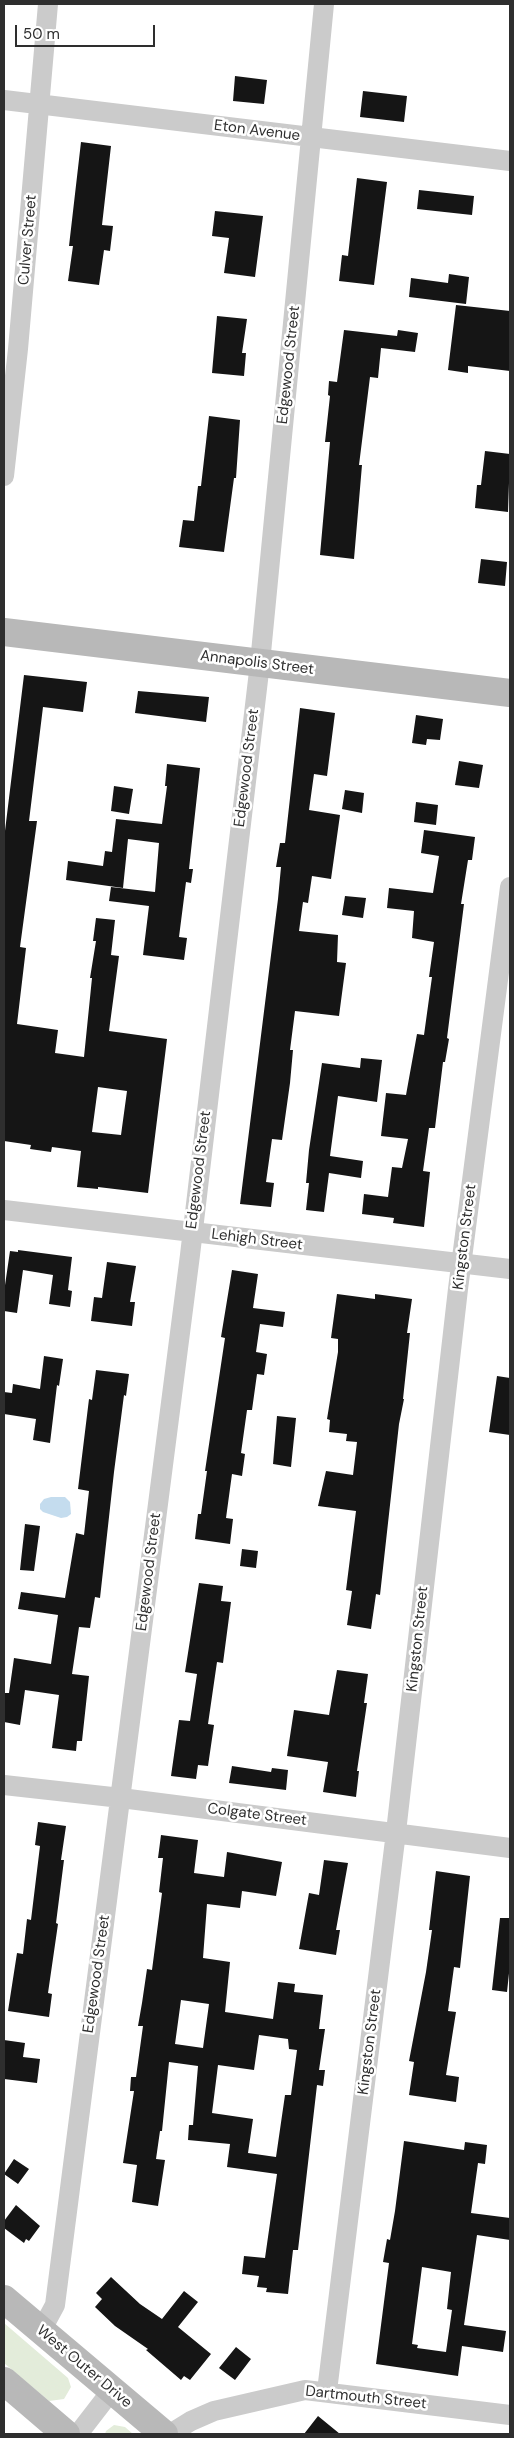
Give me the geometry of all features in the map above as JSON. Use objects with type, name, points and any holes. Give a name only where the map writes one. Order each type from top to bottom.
[{"type":"street","name":"Culver Street","points":[[4,476],[18,349],[48,4]]},
{"type":"street","name":"Edgewood Street","points":[[41,2331],[55,2305],[192,1232],[260,663],[324,4]]},
{"type":"street","name":"Eton Avenue","points":[[4,100],[510,161]]},
{"type":"street","name":"Annapolis Street","points":[[4,632],[510,693]]},
{"type":"street","name":"Kingston Street","points":[[327,2392],[396,1832],[461,1264],[510,888]]},
{"type":"street","name":"Lehigh Street","points":[[4,1210],[510,1269]]},
{"type":"street","name":"Colgate Street","points":[[4,1785],[396,1832],[510,1848]]},
{"type":"street","name":"West Outer Drive","points":[[4,2299],[164,2434]]},
{"type":"street","points":[[4,2381],[66,2434]]},
{"type":"street","points":[[78,2434],[112,2390]]},
{"type":"street","name":"Dartmouth Street","points":[[170,2434],[191,2421],[214,2411],[306,2390],[510,2415]]},
{"type":"green space","points":[[4,2323],[68,2378],[71,2387],[64,2399],[49,2401],[4,2363]]},
{"type":"green space","points":[[114,2425],[125,2427],[133,2434],[105,2434]]},
{"type":"water","points":[[65,1497],[70,1502],[71,1514],[61,1518],[43,1512],[40,1509],[40,1504],[44,1499]]},
{"type":"building","points":[[235,76],[267,80],[264,104],[233,101]]},
{"type":"building","points":[[363,91],[407,96],[404,122],[360,117]]},
{"type":"building","points":[[81,142],[111,146],[102,225],[113,226],[110,251],[104,250],[99,285],[68,281],[73,246],[69,246]]},
{"type":"building","points":[[357,178],[387,182],[374,285],[339,281],[342,255],[348,256]]},
{"type":"building","points":[[419,190],[474,196],[472,215],[417,209]]},
{"type":"building","points":[[215,211],[263,216],[255,277],[224,273],[229,238],[212,236]]},
{"type":"building","points":[[449,274],[469,277],[466,304],[409,297],[411,278],[448,283]]},
{"type":"building","points":[[456,305],[510,311],[510,371],[468,366],[468,373],[448,370]]},
{"type":"building","points":[[217,316],[247,319],[242,353],[246,353],[244,376],[212,373]]},
{"type":"building","points":[[344,330],[397,336],[398,330],[418,333],[415,352],[381,348],[378,378],[370,377],[359,465],[362,465],[354,559],[320,555],[330,442],[325,442],[330,396],[328,395],[329,381],[337,382]]},
{"type":"building","points":[[209,416],[240,420],[236,478],[234,478],[224,552],[179,547],[183,520],[194,521],[198,486],[201,486]]},
{"type":"building","points":[[485,451],[510,454],[508,512],[475,508],[477,485],[481,485]]},
{"type":"building","points":[[481,559],[507,562],[505,586],[478,583]]},
{"type":"building","points":[[24,675],[87,682],[83,712],[43,707],[29,821],[37,821],[20,947],[26,948],[17,1024],[58,1030],[55,1053],[84,1057],[92,978],[90,978],[96,941],[93,941],[96,918],[115,920],[111,955],[119,956],[109,1031],[167,1039],[148,1193],[98,1187],[98,1189],[77,1187],[81,1151],[52,1147],[51,1152],[30,1149],[31,1145],[4,1141],[4,839]],"holes":[[[98,1087],[127,1091],[121,1135],[92,1132]]]},
{"type":"building","points":[[138,691],[209,697],[206,722],[135,713]]},
{"type":"building","points":[[300,708],[335,713],[327,776],[314,774],[309,810],[340,815],[331,879],[312,876],[308,903],[303,902],[299,931],[338,935],[337,962],[346,963],[339,1016],[295,1011],[290,1050],[293,1050],[290,1083],[282,1140],[272,1139],[266,1182],[274,1183],[271,1207],[240,1204],[278,899],[281,867],[276,867],[280,843],[285,843]]},
{"type":"building","points":[[416,715],[443,719],[440,740],[427,739],[426,745],[412,743]]},
{"type":"building","points":[[459,761],[483,765],[479,788],[455,785]]},
{"type":"building","points":[[167,764],[200,768],[189,869],[193,869],[191,883],[186,882],[179,937],[187,938],[184,960],[143,955],[149,906],[109,901],[111,887],[155,892],[159,843],[128,839],[123,888],[66,880],[68,861],[103,866],[105,851],[112,852],[116,819],[162,824],[167,786],[165,786]]},
{"type":"building","points":[[114,786],[133,789],[129,814],[111,811]]},
{"type":"building","points":[[345,790],[364,793],[362,813],[342,809]]},
{"type":"building","points":[[416,802],[438,805],[436,825],[414,822]]},
{"type":"building","points":[[424,830],[475,837],[472,860],[468,860],[461,904],[464,904],[447,1038],[449,1039],[445,1062],[443,1062],[435,1128],[429,1128],[423,1171],[430,1172],[424,1227],[393,1223],[394,1218],[362,1214],[364,1194],[388,1197],[392,1167],[402,1168],[408,1139],[381,1136],[386,1093],[406,1095],[417,1034],[424,1035],[432,977],[429,977],[434,942],[412,938],[414,911],[387,908],[389,888],[433,893],[439,856],[421,853]]},
{"type":"building","points":[[345,896],[366,898],[363,918],[342,915]]},
{"type":"building","points":[[361,1058],[382,1060],[377,1102],[338,1096],[330,1156],[363,1161],[361,1178],[329,1173],[324,1212],[306,1210],[309,1183],[306,1183],[309,1150],[322,1063],[360,1068]]},
{"type":"building","points":[[18,1250],[72,1257],[68,1290],[72,1291],[70,1307],[49,1304],[53,1275],[23,1270],[17,1313],[4,1311],[4,1292],[10,1251],[18,1252]]},
{"type":"building","points":[[107,1262],[136,1266],[130,1302],[135,1302],[132,1326],[91,1321],[94,1297],[102,1298]]},
{"type":"building","points":[[232,1270],[258,1274],[253,1308],[285,1312],[283,1327],[260,1324],[256,1352],[267,1354],[264,1375],[257,1374],[252,1410],[247,1410],[241,1453],[245,1454],[242,1476],[232,1474],[226,1518],[233,1519],[230,1544],[195,1539],[198,1514],[201,1514],[207,1471],[205,1471],[225,1338],[221,1337]]},
{"type":"building","points":[[337,1294],[375,1299],[375,1294],[412,1299],[407,1333],[410,1333],[404,1399],[399,1424],[380,1595],[376,1594],[371,1629],[347,1625],[352,1591],[346,1590],[356,1511],[318,1506],[326,1471],[353,1475],[357,1442],[346,1441],[347,1434],[329,1432],[330,1420],[327,1419],[338,1352],[338,1339],[331,1338]]},
{"type":"building","points":[[44,1356],[63,1359],[59,1386],[57,1385],[50,1443],[33,1440],[36,1419],[4,1414],[4,1392],[12,1393],[13,1384],[40,1389]]},
{"type":"building","points":[[96,1370],[129,1374],[126,1396],[124,1395],[114,1472],[100,1598],[95,1597],[90,1628],[79,1627],[72,1674],[89,1676],[82,1741],[77,1741],[76,1751],[52,1748],[59,1695],[25,1690],[20,1725],[4,1722],[4,1693],[9,1693],[14,1658],[51,1664],[58,1615],[18,1609],[21,1592],[65,1598],[76,1533],[84,1535],[89,1491],[78,1489],[89,1399],[92,1400]]},
{"type":"building","points":[[497,1376],[510,1378],[510,1435],[489,1432]]},
{"type":"building","points":[[277,1416],[296,1418],[291,1467],[273,1464]]},
{"type":"building","points":[[25,1524],[40,1526],[34,1571],[20,1570]]},
{"type":"building","points":[[242,1549],[258,1551],[256,1568],[240,1566]]},
{"type":"building","points":[[199,1583],[223,1586],[221,1601],[231,1602],[223,1663],[217,1662],[208,1724],[214,1725],[208,1766],[198,1765],[196,1779],[171,1776],[179,1720],[190,1721],[197,1674],[185,1672]]},
{"type":"building","points":[[337,1670],[368,1674],[364,1703],[367,1703],[357,1771],[359,1771],[356,1797],[323,1792],[328,1762],[287,1756],[294,1710],[329,1715]]},
{"type":"building","points":[[232,1766],[271,1772],[272,1768],[288,1770],[286,1790],[229,1783]]},
{"type":"building","points":[[38,1822],[66,1826],[61,1860],[64,1860],[56,1923],[58,1924],[48,1993],[52,1994],[49,2017],[8,2011],[17,1953],[23,1954],[27,1919],[31,1920],[40,1846],[35,1845]]},
{"type":"building","points":[[161,1835],[198,1840],[194,1873],[224,1877],[227,1852],[282,1862],[276,1896],[242,1891],[240,1908],[207,1904],[203,1958],[230,1962],[225,2012],[273,2019],[278,1982],[295,1984],[294,1992],[323,1995],[319,2029],[325,2029],[319,2070],[325,2070],[323,2086],[317,2085],[298,2250],[293,2250],[288,2294],[266,2292],[267,2288],[257,2287],[259,2276],[242,2274],[244,2256],[265,2258],[277,2174],[227,2167],[230,2144],[188,2140],[189,2125],[193,2125],[198,2066],[169,2062],[162,2131],[160,2131],[156,2159],[165,2160],[158,2206],[132,2202],[137,2165],[123,2163],[134,2091],[130,2091],[131,2077],[136,2077],[143,2026],[138,2026],[147,1969],[152,1970],[162,1893],[159,1892],[163,1858],[158,1858]],"holes":[[[181,2000],[209,2004],[203,2048],[175,2044]],[[259,2035],[288,2039],[289,2049],[297,2050],[291,2095],[285,2095],[276,2157],[248,2153],[253,2119],[212,2113],[218,2065],[254,2070]]]},
{"type":"building","points":[[324,1860],[348,1863],[336,1930],[340,1930],[336,1955],[299,1949],[309,1893],[319,1895]]},
{"type":"building","points":[[436,1871],[470,1876],[460,1968],[454,1967],[448,2011],[456,2012],[446,2075],[459,2077],[456,2102],[409,2095],[414,2062],[409,2061],[432,1930],[429,1930]]},
{"type":"building","points":[[500,1918],[510,1918],[510,1964],[507,1992],[492,1990]]},
{"type":"building","points":[[4,2040],[25,2043],[23,2057],[40,2059],[37,2083],[4,2079]]},
{"type":"building","points":[[404,2141],[464,2150],[465,2142],[487,2145],[485,2164],[478,2163],[471,2213],[510,2218],[510,2240],[477,2235],[464,2325],[506,2331],[503,2352],[462,2346],[458,2376],[376,2364],[389,2263],[383,2262],[387,2239],[390,2240]],"holes":[[[422,2267],[451,2272],[447,2309],[452,2310],[446,2352],[417,2348],[418,2345],[412,2344]]]},
{"type":"building","points":[[14,2159],[29,2169],[18,2184],[4,2174]]},
{"type":"building","points":[[16,2205],[40,2226],[29,2241],[26,2239],[24,2243],[4,2228],[4,2221]]},
{"type":"building","points":[[111,2277],[140,2304],[162,2319],[184,2291],[198,2302],[178,2327],[211,2354],[190,2380],[184,2376],[181,2380],[146,2350],[148,2349],[115,2326],[95,2307],[102,2299],[96,2293]]},
{"type":"building","points":[[236,2347],[251,2359],[235,2380],[219,2368]]},
{"type":"building","points":[[318,2416],[340,2434],[304,2434]]}]
